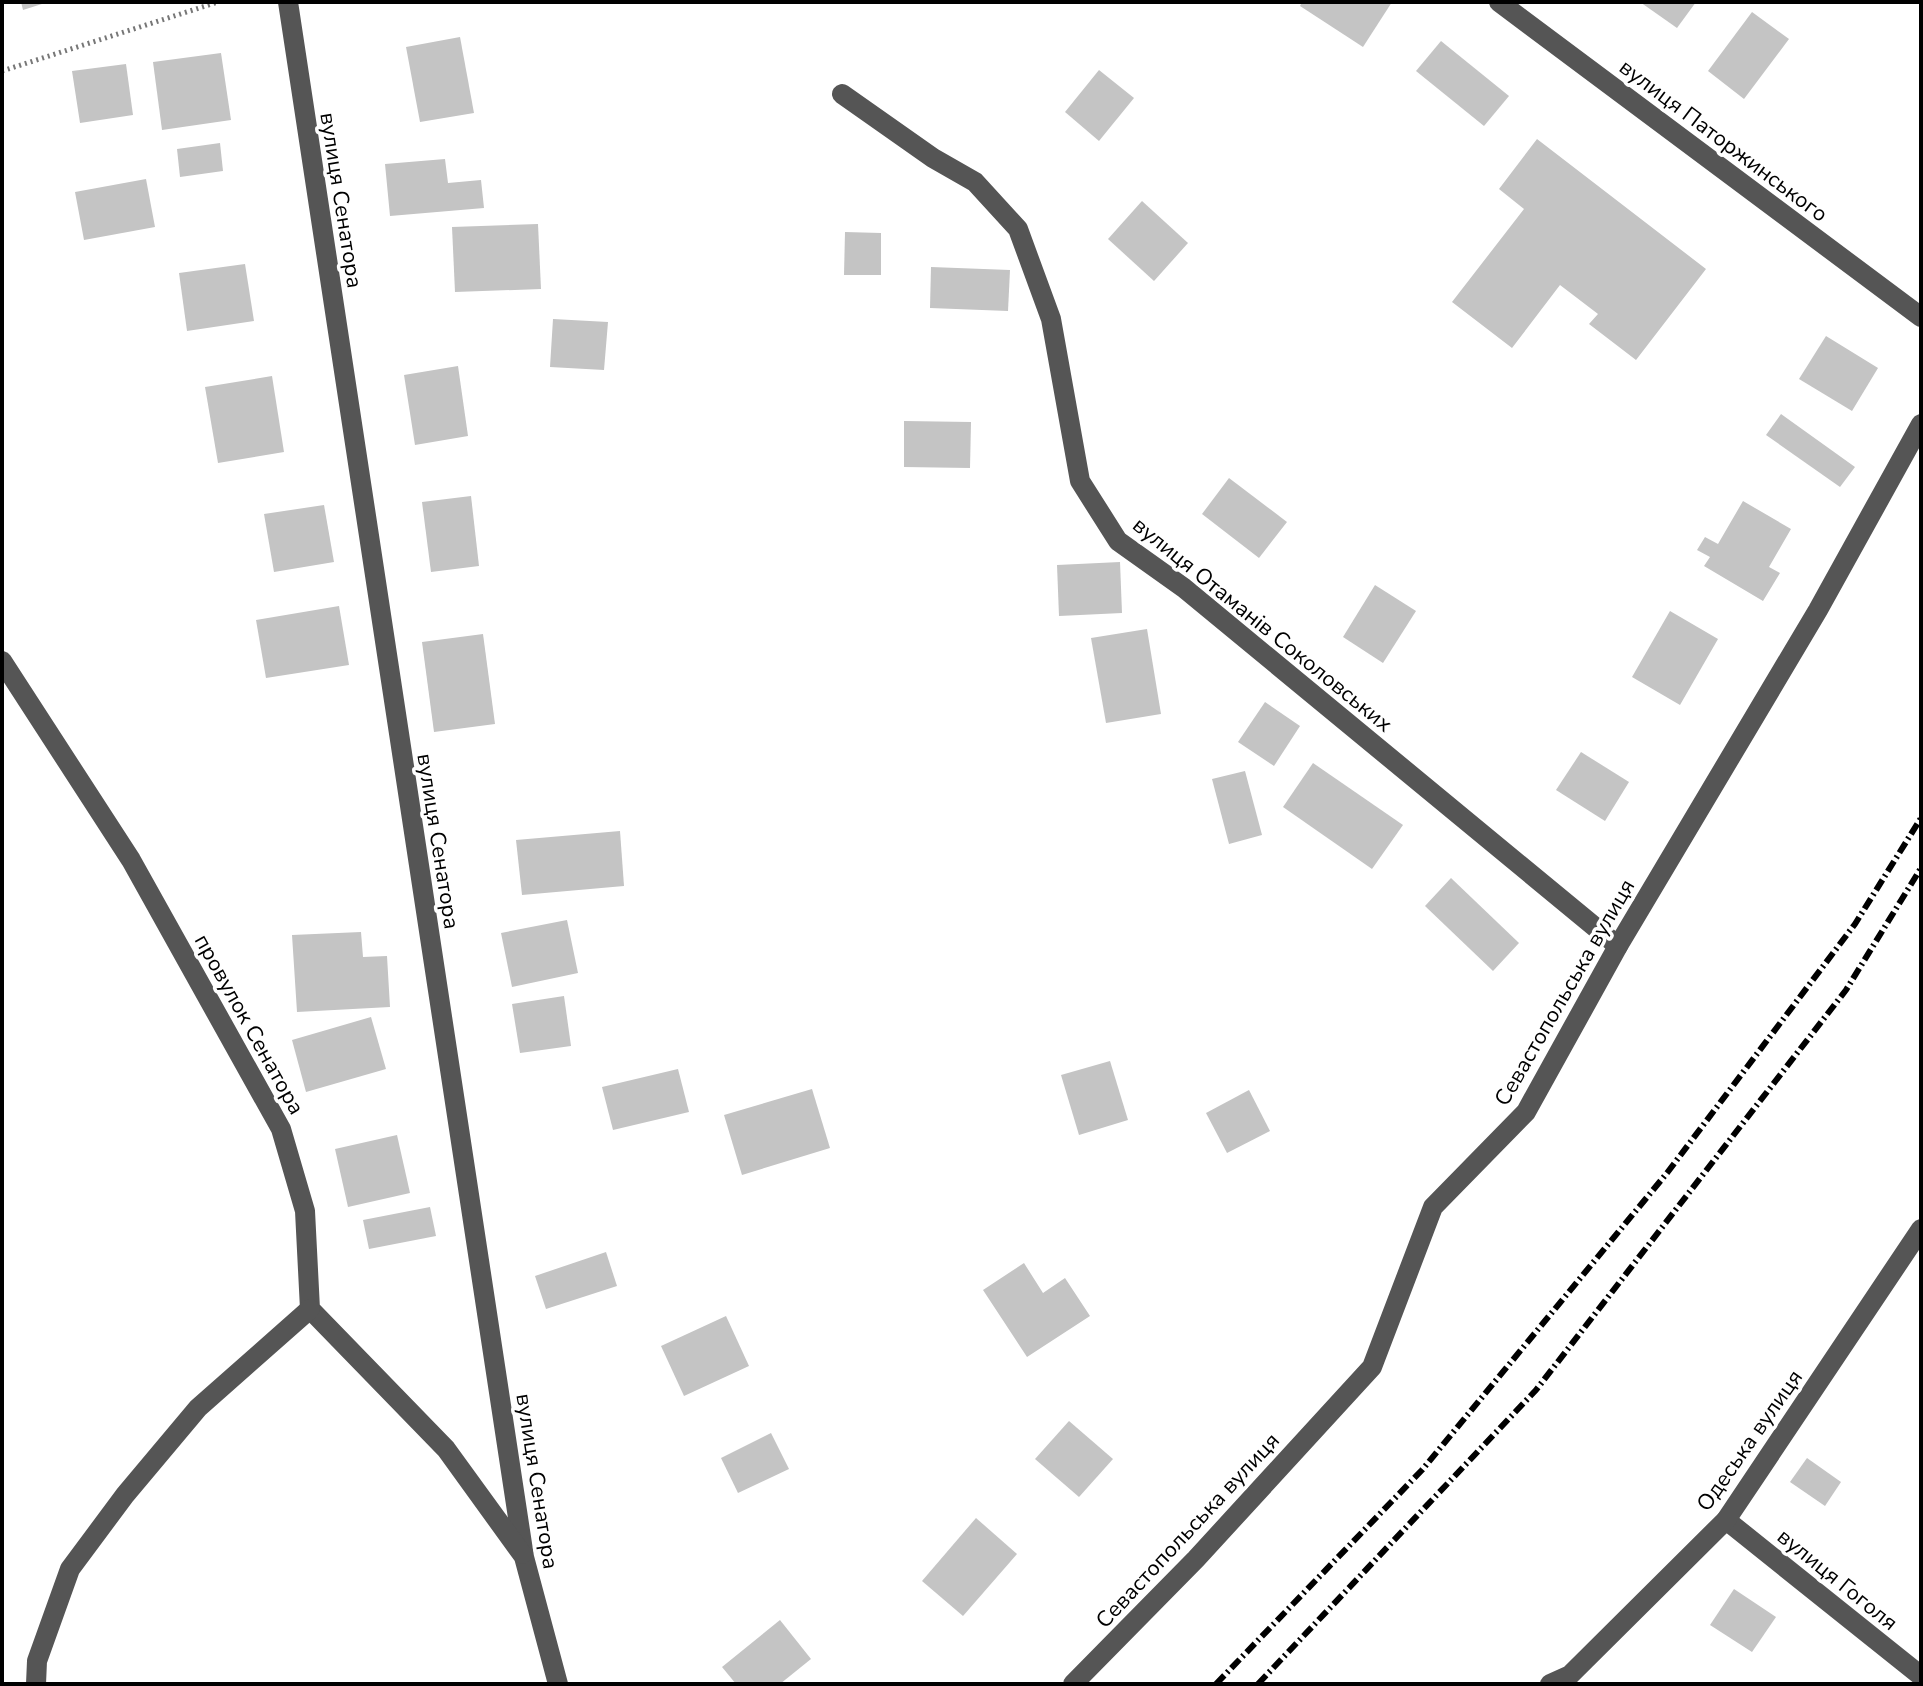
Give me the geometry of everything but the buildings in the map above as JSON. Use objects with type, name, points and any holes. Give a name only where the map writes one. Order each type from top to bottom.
[{"type":"street","name":"вулиця Сенатора","points":[[288,2],[524,1557],[558,1684]]},
{"type":"street","name":"вулиця Паторжинського","points":[[1499,2],[1921,317]]},
{"type":"street","name":"вулиця Отаманів Соколовських","points":[[842,94],[933,158],[975,182],[1018,229],[1051,319],[1080,481],[1118,541],[1184,588],[1618,946]]},
{"type":"street","name":"Севастопольська вулиця","points":[[1073,1684],[1196,1559],[1372,1367],[1433,1207],[1526,1112],[1618,946],[1818,610],[1921,424]]},
{"type":"street","name":"провулок Сенатора","points":[[4,669],[131,860],[281,1129],[305,1211],[310,1309]]},
{"type":"street","name":"Одеська вулиця","points":[[1550,1684],[1570,1675],[1726,1520],[1921,1229]]},
{"type":"street","points":[[36,1684],[37,1661],[70,1569],[125,1495],[198,1408],[310,1309],[446,1449],[524,1557]]},
{"type":"street","name":"вулиця Гоголя","points":[[1726,1520],[1921,1676]]},
{"type":"path","points":[[2,71],[218,2]]},
{"type":"railway","points":[[1216,1684],[1422,1470],[1667,1173],[1855,924],[1921,818]]},
{"type":"railway","points":[[1258,1684],[1536,1390],[1846,990],[1921,868]]}]
